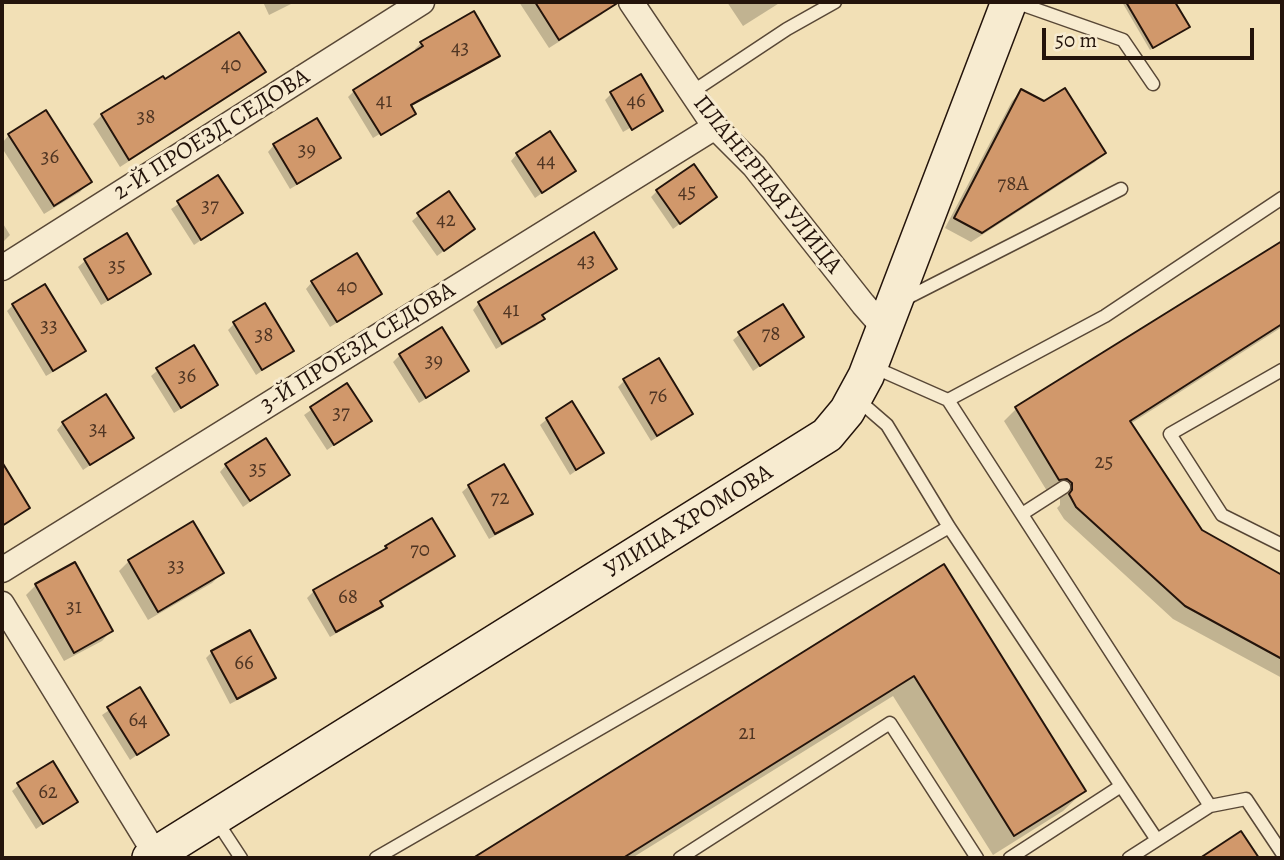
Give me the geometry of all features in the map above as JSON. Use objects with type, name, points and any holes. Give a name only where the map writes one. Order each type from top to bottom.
[{"type":"main road","name":"УЛИЦА ХРОМОВА","points":[[153,856],[827,435],[856,398],[870,366],[1009,2]]},
{"type":"street","name":"2-Й ПРОЕЗД СЕДОВА","points":[[2,268],[422,2]]},
{"type":"street","name":"ПЛАНЕРНАЯ УЛИЦА","points":[[631,2],[715,127],[754,166],[863,304],[889,316]]},
{"type":"street","name":"3-Й ПРОЕЗД СЕДОВА","points":[[2,570],[715,127]]},
{"type":"street","points":[[2,604],[153,856]]},
{"type":"lane","points":[[692,92],[787,29],[835,2]]},
{"type":"lane","points":[[1015,2],[1123,40],[1153,84]]},
{"type":"lane","points":[[889,316],[1121,189]]},
{"type":"lane","points":[[948,400],[1105,316],[1282,198]]},
{"type":"lane","points":[[870,366],[948,400],[1210,806]]},
{"type":"lane","points":[[1282,370],[1170,434],[1223,515],[1282,545]]},
{"type":"lane","points":[[856,398],[887,425],[949,527],[1157,840]]},
{"type":"lane","points":[[1023,514],[1064,487]]},
{"type":"lane","points":[[376,858],[949,527]]},
{"type":"lane","points":[[680,858],[890,723],[977,858]]},
{"type":"lane","points":[[1010,858],[1121,786]]},
{"type":"lane","points":[[1129,858],[1210,806],[1246,799],[1282,853]]},
{"type":"lane","points":[[215,818],[241,858]]},
{"type":"building","points":[[535,2],[616,2],[616,4],[559,40]]},
{"type":"building","points":[[1126,2],[1175,2],[1190,27],[1153,48]]},
{"type":"building","points":[[474,11],[500,56],[411,105],[416,114],[381,135],[353,90],[423,46],[420,42]]},
{"type":"building","points":[[239,32],[266,72],[129,160],[101,114],[163,76],[165,79]]},
{"type":"building","points":[[641,74],[663,111],[632,130],[610,92]]},
{"type":"building","points":[[1065,88],[1106,153],[982,233],[954,218],[1021,89],[1044,101]]},
{"type":"building","points":[[46,110],[92,182],[54,206],[8,134]]},
{"type":"building","points":[[317,118],[341,158],[297,184],[273,144]]},
{"type":"building","points":[[550,131],[576,171],[542,193],[516,153]]},
{"type":"building","points":[[694,164],[717,197],[680,224],[656,190]]},
{"type":"building","points":[[218,175],[243,213],[201,240],[177,201]]},
{"type":"building","points":[[449,191],[475,229],[444,251],[417,213]]},
{"type":"building","points":[[594,232],[617,269],[542,315],[545,319],[502,344],[478,302]]},
{"type":"building","points":[[127,233],[151,274],[108,300],[84,259]]},
{"type":"building","points":[[1282,241],[1282,324],[1130,421],[1202,530],[1282,575],[1282,659],[1185,606],[1076,507],[1069,494],[1072,483],[1067,479],[1059,480],[1015,407]]},
{"type":"building","points":[[357,253],[382,294],[337,322],[311,281]]},
{"type":"building","points":[[45,284],[86,351],[53,371],[12,304]]},
{"type":"building","points":[[265,303],[294,351],[262,370],[233,322]]},
{"type":"building","points":[[783,304],[804,337],[760,366],[738,332]]},
{"type":"building","points":[[442,327],[469,371],[426,398],[399,354]]},
{"type":"building","points":[[194,345],[218,385],[181,408],[156,368]]},
{"type":"building","points":[[659,358],[693,414],[657,436],[623,379]]},
{"type":"building","points":[[347,383],[372,421],[334,445],[310,407]]},
{"type":"building","points":[[106,394],[134,438],[90,465],[62,422]]},
{"type":"building","points":[[572,401],[604,453],[576,470],[546,418]]},
{"type":"building","points":[[266,438],[290,475],[250,501],[225,464]]},
{"type":"building","points":[[2,462],[30,508],[2,526]]},
{"type":"building","points":[[504,464],[533,514],[495,534],[468,485]]},
{"type":"building","points":[[432,518],[455,556],[380,601],[383,606],[336,632],[313,590],[387,548],[385,546]]},
{"type":"building","points":[[193,521],[224,573],[158,612],[128,560]]},
{"type":"building","points":[[75,562],[113,631],[74,653],[35,584]]},
{"type":"building","points":[[944,564],[1086,791],[1014,836],[914,676],[623,858],[473,858]]},
{"type":"building","points":[[250,630],[276,678],[237,699],[211,651]]},
{"type":"building","points":[[140,687],[169,735],[137,755],[107,707]]},
{"type":"building","points":[[53,761],[78,802],[43,824],[17,783]]},
{"type":"building","points":[[1241,831],[1259,858],[1200,858]]}]
